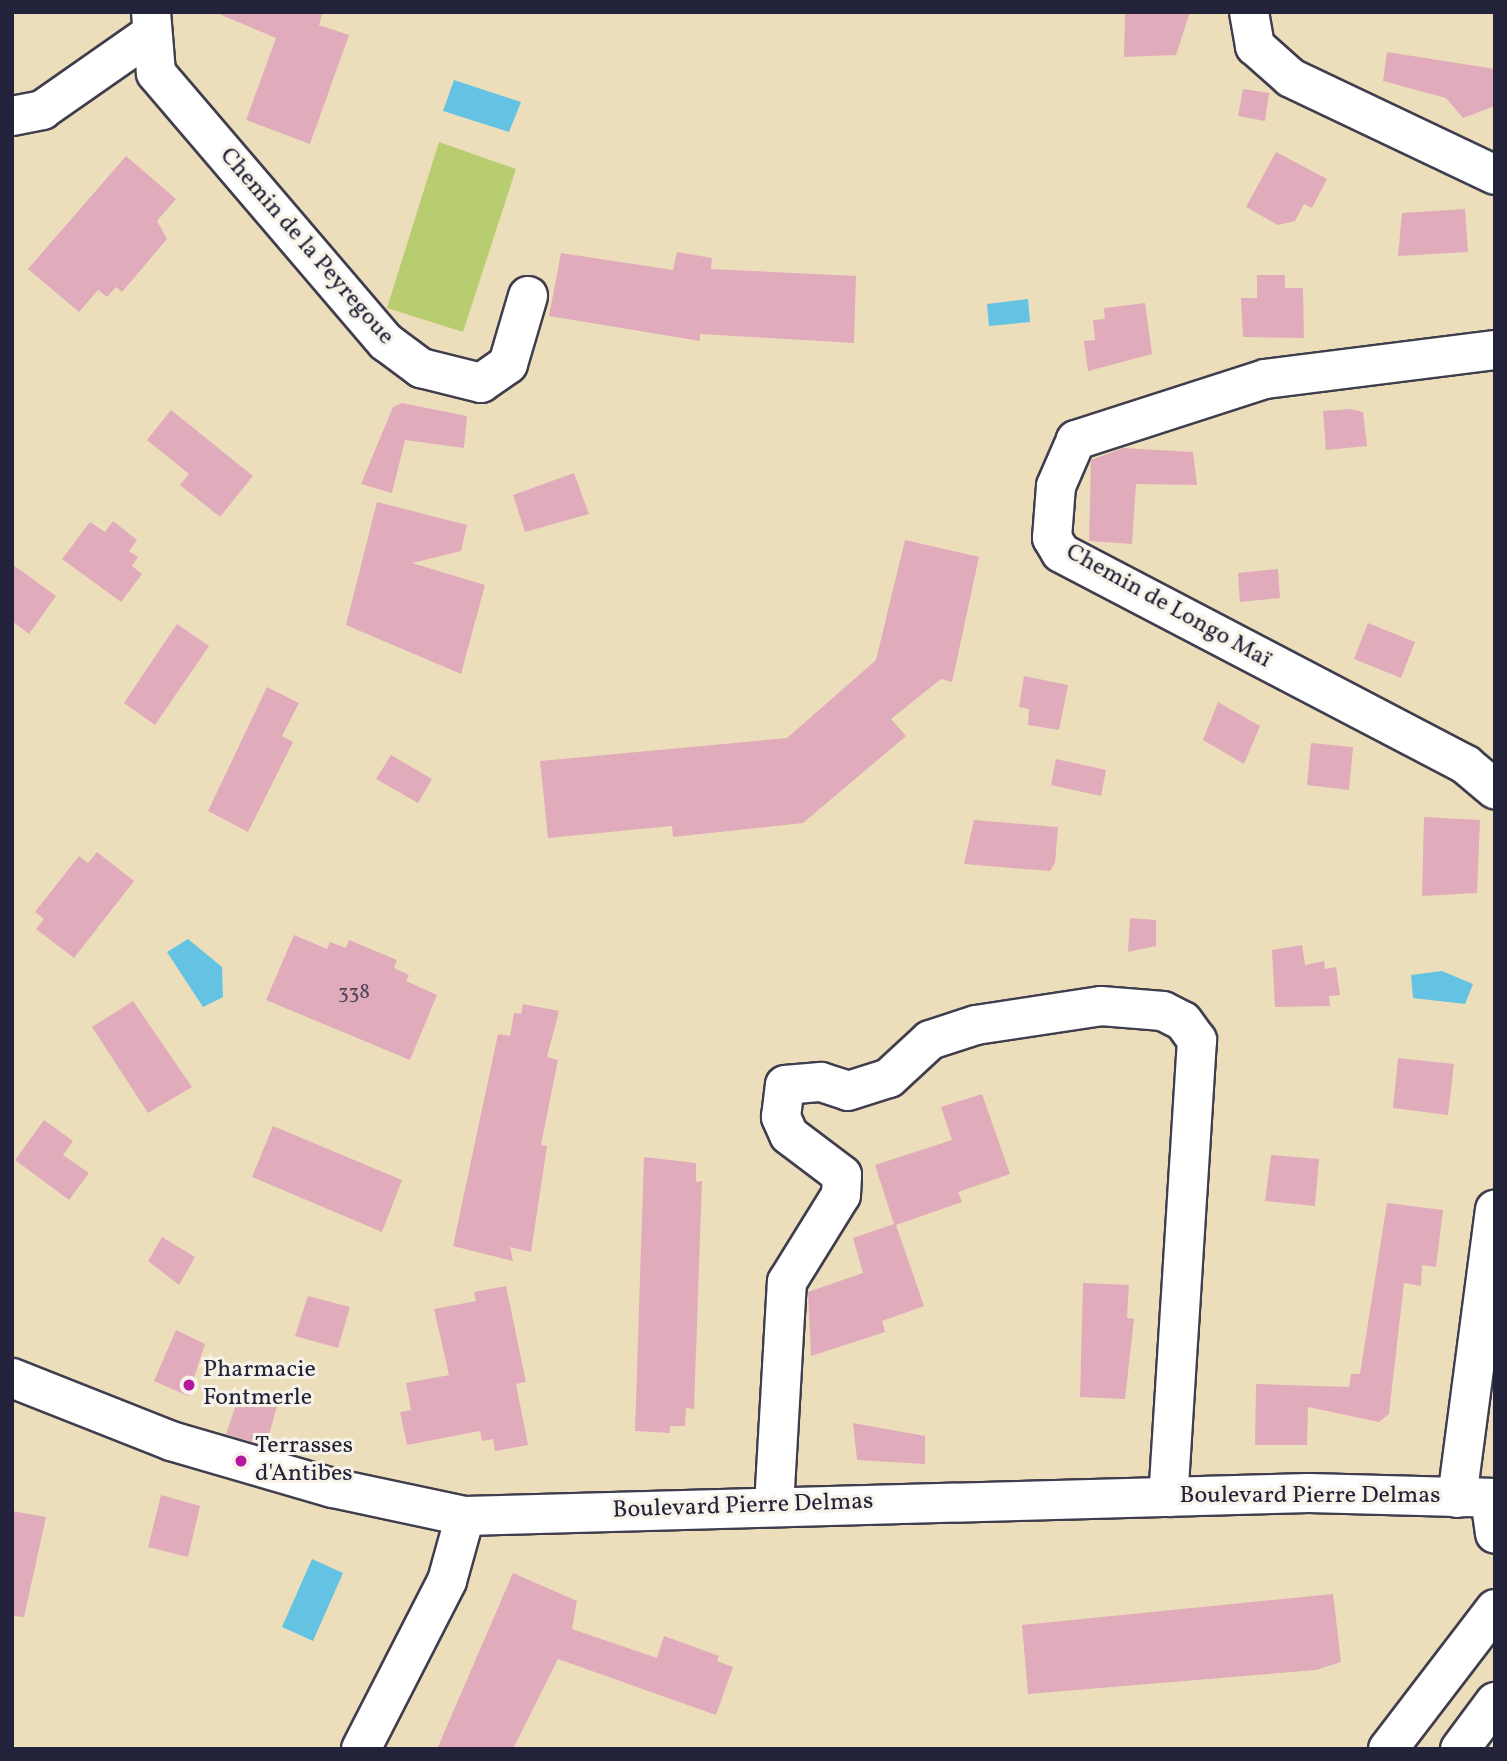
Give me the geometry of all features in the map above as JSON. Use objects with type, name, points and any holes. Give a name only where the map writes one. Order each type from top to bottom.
[{"type":"main road","points":[[1249,12],[1255,46],[1291,78],[1495,175]]},
{"type":"main road","points":[[12,116],[42,110],[150,24]]},
{"type":"main road","name":"Chemin de la Peyregoue","points":[[150,24],[156,73],[386,342],[421,368],[481,383],[508,364],[528,296]]},
{"type":"main road","name":"Chemin de Longo Maï","points":[[1495,350],[1265,379],[1076,440],[1056,486],[1052,538],[1061,553],[1466,765],[1495,789]]},
{"type":"main road","points":[[774,1506],[787,1282],[841,1195],[842,1175],[789,1135],[781,1117],[785,1085],[821,1082],[848,1091],[889,1078],[930,1040],[976,1025],[1101,1006],[1163,1011],[1183,1021],[1197,1041],[1168,1497]]},
{"type":"main road","points":[[1484,1507],[1495,1209]]},
{"type":"main road","name":"Boulevard Pierre Delmas","points":[[12,1378],[171,1441],[333,1488],[465,1516],[1168,1497],[1484,1507]]},
{"type":"main road","points":[[361,1749],[447,1581],[465,1516]]},
{"type":"main road","points":[[1388,1749],[1495,1609]]},
{"type":"main road","points":[[1460,1749],[1495,1702]]},
{"type":"green space","points":[[439,142],[516,169],[463,332],[387,308]]},
{"type":"water","points":[[454,80],[521,102],[509,132],[443,111]]},
{"type":"water","points":[[1028,299],[1030,322],[989,326],[987,304]]},
{"type":"water","points":[[188,939],[222,967],[223,997],[203,1007],[167,952]]},
{"type":"water","points":[[1442,971],[1473,984],[1465,1004],[1413,998],[1411,975]]},
{"type":"water","points":[[312,1559],[343,1573],[313,1641],[282,1627]]},
{"type":"building","points":[[214,12],[323,12],[319,25],[349,35],[310,144],[246,120],[276,38]]},
{"type":"building","points":[[1125,12],[1190,12],[1176,55],[1124,57]]},
{"type":"building","points":[[1387,52],[1495,69],[1495,106],[1463,118],[1446,98],[1383,81]]},
{"type":"building","points":[[1243,89],[1269,93],[1265,121],[1238,116]]},
{"type":"building","points":[[1276,152],[1327,179],[1312,208],[1304,204],[1295,221],[1278,225],[1246,207]]},
{"type":"building","points":[[126,156],[176,199],[157,221],[167,239],[122,292],[116,287],[107,297],[98,290],[79,312],[28,269]]},
{"type":"building","points":[[1465,209],[1468,252],[1398,256],[1402,213]]},
{"type":"building","points":[[677,252],[712,258],[711,269],[856,276],[854,343],[700,334],[700,341],[549,316],[561,253],[673,270]]},
{"type":"building","points":[[1257,275],[1285,275],[1285,288],[1303,288],[1304,338],[1243,337],[1241,298],[1257,298]]},
{"type":"building","points":[[1145,303],[1152,354],[1088,371],[1084,341],[1095,340],[1093,320],[1105,319],[1104,308]]},
{"type":"building","points":[[402,403],[467,416],[464,448],[405,440],[392,493],[361,484],[393,407]]},
{"type":"building","points":[[1350,409],[1363,412],[1367,446],[1326,450],[1323,411]]},
{"type":"building","points":[[171,410],[253,476],[220,517],[180,485],[189,474],[147,440]]},
{"type":"building","points":[[1123,448],[1193,452],[1197,485],[1136,484],[1132,544],[1089,541],[1091,460]]},
{"type":"building","points":[[574,473],[589,514],[525,532],[513,495]]},
{"type":"building","points":[[377,502],[467,525],[461,551],[412,563],[485,585],[461,674],[346,625]]},
{"type":"building","points":[[113,521],[137,540],[129,551],[138,557],[132,566],[142,574],[121,602],[62,559],[90,522],[105,532]]},
{"type":"building","points":[[905,540],[979,557],[952,682],[941,679],[891,719],[906,736],[803,823],[673,837],[672,826],[548,838],[540,761],[787,738],[876,660]]},
{"type":"building","points":[[12,564],[56,596],[29,634],[12,621]]},
{"type":"building","points":[[1278,569],[1280,598],[1240,602],[1238,573]]},
{"type":"building","points":[[1368,623],[1415,642],[1401,678],[1354,659]]},
{"type":"building","points":[[177,624],[209,646],[155,725],[124,703]]},
{"type":"building","points":[[1024,676],[1068,685],[1059,730],[1028,725],[1029,709],[1019,707]]},
{"type":"building","points":[[267,687],[299,703],[282,736],[293,742],[248,832],[208,811]]},
{"type":"building","points":[[1218,702],[1260,726],[1244,764],[1203,740]]},
{"type":"building","points":[[1311,743],[1353,747],[1349,790],[1307,785]]},
{"type":"building","points":[[391,755],[432,779],[418,803],[376,779]]},
{"type":"building","points":[[1056,759],[1106,770],[1101,796],[1051,785]]},
{"type":"building","points":[[1424,817],[1480,820],[1477,893],[1422,896]]},
{"type":"building","points":[[974,820],[1058,827],[1055,863],[1050,871],[964,864]]},
{"type":"building","points":[[97,852],[134,881],[74,958],[36,929],[44,919],[35,912],[79,856],[88,863]]},
{"type":"building","points":[[1130,918],[1156,920],[1156,946],[1128,952]]},
{"type":"building","points":[[294,935],[327,949],[330,942],[346,948],[349,940],[397,960],[394,968],[409,975],[406,981],[437,995],[410,1060],[266,1000]]},
{"type":"building","points":[[1302,945],[1305,965],[1324,961],[1325,969],[1336,967],[1340,995],[1329,996],[1330,1006],[1275,1007],[1272,950]]},
{"type":"building","points":[[133,1001],[192,1087],[148,1113],[92,1027]]},
{"type":"building","points":[[523,1004],[559,1011],[547,1057],[558,1060],[541,1145],[547,1146],[531,1252],[510,1247],[513,1261],[453,1246],[498,1034],[510,1036],[514,1013],[521,1014]]},
{"type":"building","points":[[1398,1058],[1454,1064],[1448,1115],[1393,1108]]},
{"type":"building","points":[[982,1094],[1010,1174],[958,1192],[962,1202],[896,1225],[924,1306],[882,1321],[885,1332],[811,1356],[808,1292],[863,1273],[853,1238],[894,1224],[875,1165],[952,1140],[941,1107]]},
{"type":"building","points":[[44,1120],[73,1141],[63,1155],[89,1173],[69,1200],[15,1160]]},
{"type":"building","points":[[273,1126],[402,1180],[382,1232],[252,1177]]},
{"type":"building","points":[[1271,1155],[1319,1159],[1315,1206],[1265,1201]]},
{"type":"building","points":[[644,1157],[696,1163],[696,1182],[702,1181],[694,1409],[686,1408],[685,1426],[670,1426],[670,1433],[635,1431]]},
{"type":"building","points":[[1387,1203],[1443,1210],[1436,1267],[1422,1265],[1421,1286],[1404,1283],[1389,1414],[1379,1422],[1308,1407],[1307,1445],[1255,1445],[1256,1384],[1349,1387],[1351,1374],[1360,1374]]},
{"type":"building","points":[[162,1237],[195,1257],[179,1285],[148,1261]]},
{"type":"building","points":[[1083,1283],[1129,1285],[1127,1318],[1134,1319],[1125,1399],[1080,1397]]},
{"type":"building","points":[[506,1286],[526,1382],[516,1384],[528,1445],[495,1451],[493,1439],[482,1441],[480,1431],[407,1445],[400,1412],[411,1410],[406,1383],[449,1375],[434,1309],[476,1301],[474,1292]]},
{"type":"building","points":[[308,1296],[350,1307],[338,1348],[295,1336]]},
{"type":"building","points":[[176,1330],[205,1344],[188,1396],[154,1381]]},
{"type":"building","points":[[239,1396],[277,1406],[266,1446],[226,1434]]},
{"type":"building","points":[[853,1423],[925,1436],[925,1464],[857,1460]]},
{"type":"building","points":[[161,1495],[200,1506],[188,1557],[148,1547]]},
{"type":"building","points":[[12,1511],[46,1517],[24,1617],[12,1616]]},
{"type":"building","points":[[513,1573],[577,1601],[572,1629],[657,1658],[664,1636],[719,1656],[717,1661],[733,1667],[716,1715],[558,1659],[513,1749],[437,1749]]},
{"type":"building","points":[[1333,1594],[1341,1662],[1316,1670],[1028,1694],[1022,1625]]},
{"type":"place","name":"Pharmacie Fontmerle","points":[[189,1385]]},
{"type":"place","name":"Terrasses d'Antibes","points":[[241,1461]]}]
